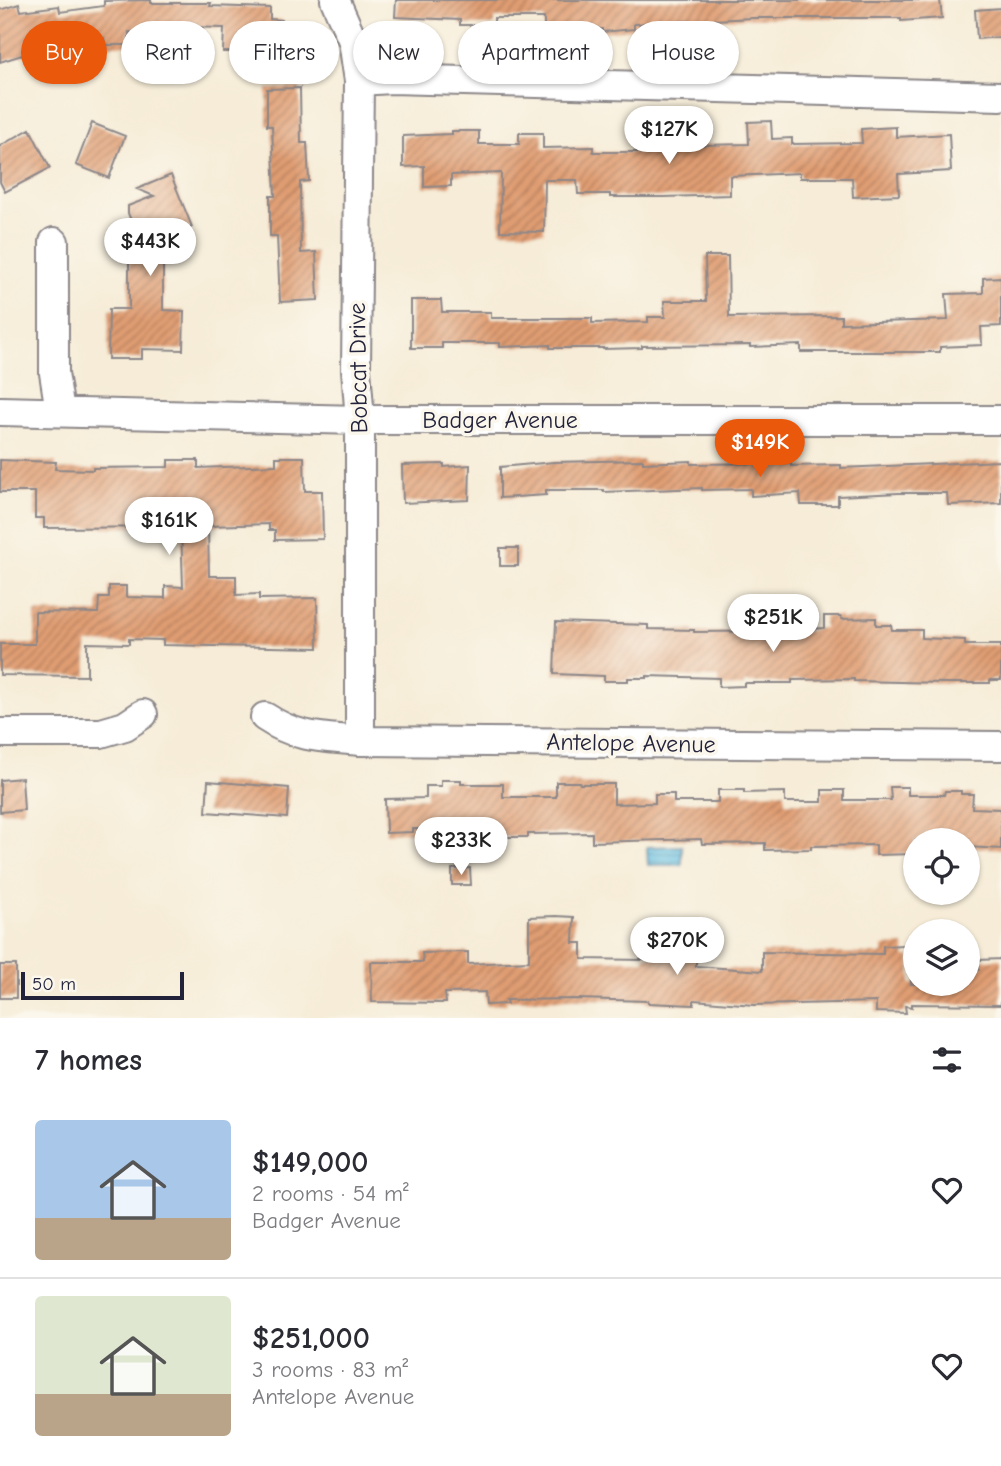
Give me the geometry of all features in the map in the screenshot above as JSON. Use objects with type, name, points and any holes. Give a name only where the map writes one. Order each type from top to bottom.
[{"type":"street","name":"Bobcat Drive","points":[[335,0],[353,41]]},
{"type":"street","points":[[444,80],[1001,96]]},
{"type":"street","name":"Bobcat Drive","points":[[359,84],[356,369],[360,420],[360,741]]},
{"type":"street","points":[[54,242],[54,373],[60,411]]},
{"type":"street","name":"Badger Avenue","points":[[0,411],[360,420],[1001,420]]},
{"type":"street","points":[[0,733],[101,733],[125,726],[143,714]]},
{"type":"street","name":"Antelope Avenue","points":[[265,717],[284,729],[310,736],[360,741],[1001,746]]},
{"type":"water","points":[[682,846],[682,865],[648,865],[647,847]]},
{"type":"building","points":[[151,0],[151,3],[211,3],[210,6],[270,8],[270,19],[282,21],[229,21],[229,52],[223,52],[224,28],[215,28],[215,21],[121,21],[121,45],[107,45],[107,21],[21,21],[21,55],[0,62],[0,10],[19,4],[21,11],[59,6],[60,12],[104,6],[104,1]]},
{"type":"building","points":[[396,0],[940,0],[942,18],[901,21],[901,18],[753,18],[627,21],[627,30],[613,31],[613,21],[494,18],[494,21],[460,21],[395,17]]},
{"type":"building","points":[[1001,8],[1001,37],[977,39],[975,10]]},
{"type":"building","points":[[300,88],[301,143],[307,143],[309,181],[300,182],[301,253],[316,252],[318,300],[280,302],[277,236],[270,236],[270,196],[275,196],[272,126],[267,126],[267,89]]},
{"type":"building","points":[[771,121],[772,139],[792,138],[792,144],[862,143],[861,129],[896,127],[896,137],[949,134],[951,171],[898,174],[899,195],[853,197],[852,178],[800,178],[800,173],[730,176],[730,195],[664,197],[578,194],[577,180],[545,180],[544,232],[500,231],[501,173],[451,175],[451,186],[424,187],[424,166],[403,167],[403,136],[479,131],[479,144],[519,144],[519,133],[543,133],[543,148],[593,147],[593,152],[674,152],[673,133],[702,132],[702,145],[749,144],[748,122]]},
{"type":"building","points":[[92,123],[125,136],[109,178],[76,165]]},
{"type":"building","points":[[30,129],[50,168],[5,192],[0,182],[0,146]]},
{"type":"building","points":[[171,175],[192,227],[163,239],[163,310],[184,311],[183,350],[142,349],[142,359],[108,359],[109,309],[129,309],[129,251],[143,251],[128,213],[128,206],[154,196],[137,189]]},
{"type":"building","points":[[705,256],[728,256],[729,317],[841,316],[841,323],[948,320],[946,294],[983,293],[983,278],[1001,277],[1001,326],[981,327],[982,345],[940,347],[940,352],[801,352],[801,345],[642,346],[603,349],[550,348],[550,345],[500,347],[500,343],[442,343],[442,348],[411,348],[411,300],[441,300],[442,312],[491,312],[491,318],[592,318],[592,323],[648,322],[648,317],[665,317],[664,301],[706,301]]},
{"type":"building","points":[[276,457],[304,457],[305,491],[322,491],[323,539],[275,540],[275,530],[269,530],[269,524],[208,526],[209,576],[236,576],[236,595],[259,594],[259,599],[317,598],[318,648],[163,645],[163,640],[129,639],[129,644],[87,643],[87,676],[0,675],[0,644],[35,644],[35,612],[98,613],[99,598],[109,598],[109,586],[126,586],[126,597],[165,598],[165,586],[183,587],[181,527],[44,528],[44,518],[35,518],[35,492],[0,492],[0,460],[56,462],[55,469],[93,470],[168,467],[168,460],[198,460],[198,468],[276,465]]},
{"type":"building","points":[[643,460],[643,463],[691,461],[691,464],[841,465],[841,468],[1001,461],[1001,503],[948,505],[947,493],[899,493],[838,496],[838,505],[801,505],[800,493],[751,496],[751,489],[702,488],[604,492],[546,490],[546,495],[500,498],[500,467],[554,462]]},
{"type":"building","points":[[444,464],[444,467],[470,465],[469,500],[403,503],[402,465]]},
{"type":"building","points":[[500,548],[518,548],[518,566],[500,566]]},
{"type":"building","points":[[824,616],[841,616],[841,619],[876,618],[876,625],[891,625],[892,630],[922,630],[922,638],[965,640],[965,645],[1001,645],[1001,680],[990,680],[990,683],[946,683],[854,679],[792,680],[792,683],[744,683],[744,686],[719,687],[719,678],[647,676],[628,678],[628,681],[604,681],[604,676],[554,674],[556,622],[648,625],[648,629],[694,632],[811,631],[824,628]]},
{"type":"building","points":[[22,778],[24,810],[0,812],[0,780]]},
{"type":"building","points":[[441,780],[461,780],[461,784],[503,784],[503,797],[556,797],[556,782],[614,784],[614,804],[655,803],[655,794],[674,794],[674,802],[718,802],[718,790],[744,790],[744,793],[785,792],[785,802],[822,802],[822,790],[844,790],[844,800],[891,800],[890,787],[908,787],[908,795],[944,795],[945,791],[961,791],[961,794],[973,794],[972,808],[1001,809],[1001,849],[980,848],[980,828],[903,828],[903,854],[876,855],[876,845],[765,850],[765,843],[702,844],[701,839],[592,842],[592,833],[481,837],[481,830],[413,829],[413,832],[386,833],[385,799],[426,798],[426,786],[441,786]]},
{"type":"building","points":[[208,781],[289,788],[287,818],[206,812]]},
{"type":"building","points":[[470,868],[471,885],[452,885],[452,869]]},
{"type":"building","points":[[529,917],[574,917],[573,943],[582,943],[582,959],[644,960],[644,956],[655,956],[655,946],[696,948],[696,966],[762,971],[762,952],[883,954],[883,946],[903,945],[903,996],[980,996],[980,960],[1001,959],[1001,1005],[912,1004],[912,1007],[905,1006],[906,1013],[876,1012],[876,1002],[754,1005],[694,1000],[694,1005],[577,999],[506,1000],[507,1004],[486,1005],[485,992],[445,993],[446,1003],[372,1002],[371,962],[423,962],[422,953],[468,952],[468,964],[529,961]]},
{"type":"building","points":[[0,965],[16,965],[16,998],[0,998]]}]
